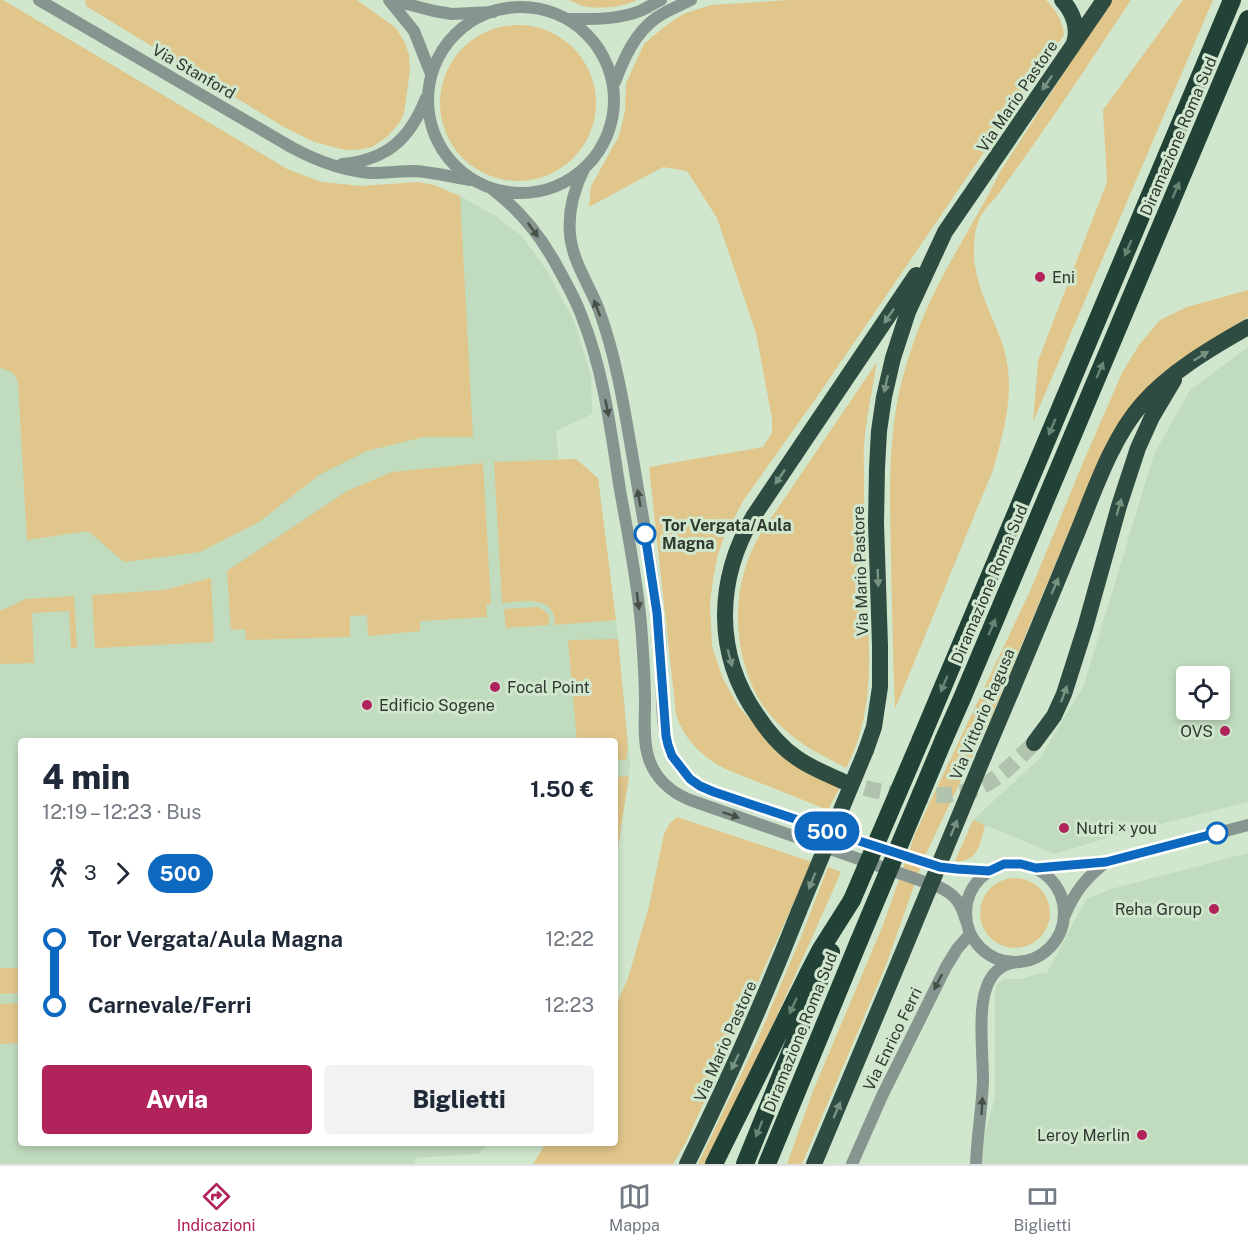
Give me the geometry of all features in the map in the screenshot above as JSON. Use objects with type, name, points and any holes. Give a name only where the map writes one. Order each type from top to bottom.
[{"type":"highway","points":[[1061,63],[1075,42],[1076,33],[1073,17],[1062,0]]},
{"type":"highway","name":"Via Mario Pastore","points":[[687,1164],[754,1020],[874,727],[880,687],[876,493],[878,448],[884,398],[903,326],[945,232],[1104,0]]},
{"type":"highway","name":"Diramazione Roma Sud","points":[[852,900],[1232,0]]},
{"type":"highway","name":"Diramazione Roma Sud","points":[[766,1164],[1248,19]]},
{"type":"highway","points":[[842,781],[796,757],[776,740],[753,710],[737,678],[726,640],[724,617],[727,585],[736,551],[753,517],[945,232]]},
{"type":"highway","name":"Via Vittorio Ragusa","points":[[814,1164],[1118,440],[1142,405],[1180,370],[1248,327]]},
{"type":"highway","points":[[1034,743],[1054,716],[1064,694],[1138,448],[1152,417],[1180,370]]},
{"type":"highway","points":[[714,1164],[821,949],[852,900]]},
{"type":"highway","points":[[745,1164],[852,900]]},
{"type":"highway","points":[[772,1164],[791,1106]]},
{"type":"street","name":"Via Stanford","points":[[39,0],[291,147],[319,160],[362,172],[414,171],[472,181]]},
{"type":"street","points":[[390,0],[452,14],[516,10],[553,14],[566,19],[594,43],[607,62],[615,82],[615,110],[611,126],[584,169],[575,190],[570,236],[574,252],[602,320],[623,404],[654,584],[660,635],[665,726],[672,756],[690,779],[714,792],[940,867],[989,871]]},
{"type":"street","points":[[390,0],[414,31],[431,74]]},
{"type":"street","points":[[566,19],[620,16],[637,12],[662,0]]},
{"type":"street","points":[[615,82],[626,55],[643,29],[658,17],[691,0]]},
{"type":"street","points":[[493,12],[470,23],[451,37],[431,74],[427,96],[428,110],[433,133],[449,161],[472,181],[492,189],[517,209],[547,249],[582,316],[595,357],[609,420],[638,597],[644,673],[645,745],[659,778],[676,794],[690,800],[939,887],[954,896],[960,905],[970,934],[979,946],[990,956],[1004,961],[1019,962]]},
{"type":"street","name":"Via Stanford","points":[[335,165],[353,164],[374,158],[396,145],[409,131],[427,96]]},
{"type":"street","points":[[492,189],[524,191],[544,188],[569,180],[584,169]]},
{"type":"street","points":[[1036,868],[1106,862],[1248,825]]},
{"type":"street","points":[[976,1164],[982,1104],[982,1014],[985,991],[999,969],[1011,963],[1032,960],[1044,954],[1052,946],[1082,883],[1106,862]]},
{"type":"street","points":[[966,921],[966,906],[970,892],[978,880],[989,871],[1004,864],[1021,864],[1036,868],[1049,876],[1058,888],[1065,916]]},
{"type":"street","name":"Via Enrico Ferri","points":[[852,1164],[891,1078],[946,967],[970,934]]},
{"type":"shaded area","points":[[0,0],[3,0],[287,169],[322,182],[361,186],[418,182],[434,185],[496,216],[522,236],[547,271],[574,321],[591,376],[592,414],[556,431],[557,444],[559,459],[576,459],[598,478],[618,639],[630,765],[618,847],[618,738],[18,738],[18,1146],[486,1146],[478,1154],[415,1158],[415,1164],[0,1164]]},
{"type":"shaded area","points":[[0,0],[287,169],[322,182],[361,186],[418,182],[434,185],[460,196],[473,437],[424,437],[367,451],[319,475],[259,522],[200,552],[124,562],[88,531],[27,540],[18,382],[11,372],[0,368]]},
{"type":"shaded area","points":[[85,0],[357,0],[396,28],[405,43],[409,55],[410,71],[404,113],[400,122],[387,137],[372,147],[347,150],[314,142],[284,127],[86,6]]},
{"type":"shaded area","points":[[568,0],[637,0],[620,6],[600,8]]},
{"type":"shaded area","points":[[790,0],[1046,0],[1058,16],[1064,35],[821,391],[743,501],[718,554],[710,604],[712,646],[723,679],[739,707],[761,732],[841,785],[828,810],[711,761],[689,740],[676,714],[649,467],[763,447],[772,433],[772,418],[756,333],[717,218],[687,171],[663,167],[589,207],[591,186],[619,136],[625,111],[626,83],[644,44],[683,14],[711,5]]},
{"type":"shaded area","points":[[1111,0],[1131,0],[1034,144],[984,211],[977,226],[974,245],[977,275],[1004,349],[1009,380],[1007,410],[993,470],[895,709],[890,521],[891,465],[893,427],[905,369],[926,309],[1000,172]]},
{"type":"shaded area","points":[[1183,0],[1213,0],[1033,422],[1038,361],[1107,182],[1103,110]]},
{"type":"shaded area","points":[[518,25],[548,31],[573,48],[590,73],[596,103],[590,133],[573,158],[548,175],[518,181],[488,175],[463,158],[446,133],[440,103],[446,73],[463,48],[488,31]]},
{"type":"shaded area","points":[[1248,290],[1248,317],[1192,352],[1093,474],[992,715],[924,858],[886,965],[802,1164],[787,1164],[813,1091],[883,925],[915,834],[1031,589],[1122,373],[1139,345],[1160,320],[1187,307]]},
{"type":"shaded area","points":[[1248,347],[1248,802],[1110,837],[1055,854],[973,820],[1040,758],[1084,685],[1154,454],[1190,390]]},
{"type":"shaded area","points":[[877,362],[864,440],[869,667],[864,719],[857,744],[846,768],[797,740],[775,721],[762,704],[742,655],[738,619],[739,601],[747,562],[759,536]]},
{"type":"shaded area","points":[[576,459],[598,478],[616,620],[555,625],[552,611],[542,603],[529,601],[502,603],[494,462]]},
{"type":"shaded area","points":[[483,463],[491,604],[486,605],[487,617],[420,621],[420,631],[368,636],[367,615],[350,616],[350,637],[246,640],[245,629],[231,630],[227,571],[347,491],[392,472]]},
{"type":"shaded area","points":[[211,578],[214,642],[95,648],[92,595],[164,590]]},
{"type":"shaded area","points":[[74,596],[77,648],[71,648],[69,611],[32,613],[34,663],[0,664],[0,611],[26,599]]},
{"type":"shaded area","points":[[537,607],[549,615],[549,625],[506,628],[504,609]]},
{"type":"shaded area","points":[[618,639],[628,746],[626,760],[618,760],[618,738],[577,738],[568,640]]},
{"type":"shaded area","points":[[629,776],[618,848],[618,777]]},
{"type":"shaded area","points":[[677,817],[812,862],[686,1142],[673,1164],[533,1164],[544,1146],[618,1146],[618,1001],[628,978],[649,906],[664,834],[670,823]]},
{"type":"shaded area","points":[[973,820],[985,825],[977,851],[969,859],[955,861]]},
{"type":"shaded area","points":[[1248,853],[1248,1164],[983,1164],[982,1144],[995,1098],[995,993],[997,985],[1004,979],[1022,979],[1047,973],[1086,899],[1111,889]]},
{"type":"shaded area","points":[[828,867],[841,872],[776,1019],[707,1164],[698,1164],[757,1041]]},
{"type":"shaded area","points":[[1022,878],[1035,884],[1044,893],[1048,899],[1050,913],[1048,927],[1040,938],[1029,946],[1008,948],[990,938],[982,927],[980,906],[990,888],[1001,880]]},
{"type":"shaded area","points":[[0,968],[18,968],[18,993],[0,994]]},
{"type":"shaded area","points":[[18,1003],[18,1043],[0,1044],[0,1004]]},
{"type":"tunnel","points":[[842,781],[874,790],[905,795],[949,795],[988,783],[1034,743]]},
{"type":"bus line","name":"500","points":[[645,534],[654,584],[668,745],[672,756],[690,779],[706,789],[940,867],[957,869],[989,871],[1004,864],[1021,864],[1036,868],[1106,862],[1217,833]]},
{"type":"place","name":"Eni","points":[[1040,277]]},
{"type":"place","name":"Tor Vergata/Aula Magna","points":[[645,534]]},
{"type":"place","name":"Focal Point","points":[[495,687]]},
{"type":"place","name":"Edificio Sogene","points":[[367,705]]},
{"type":"place","name":"OVS","points":[[1225,731]]},
{"type":"place","name":"Nutri × you","points":[[1064,828]]},
{"type":"place","name":"Reha Group","points":[[1214,909]]},
{"type":"place","name":"Leroy Merlin","points":[[1142,1135]]}]
